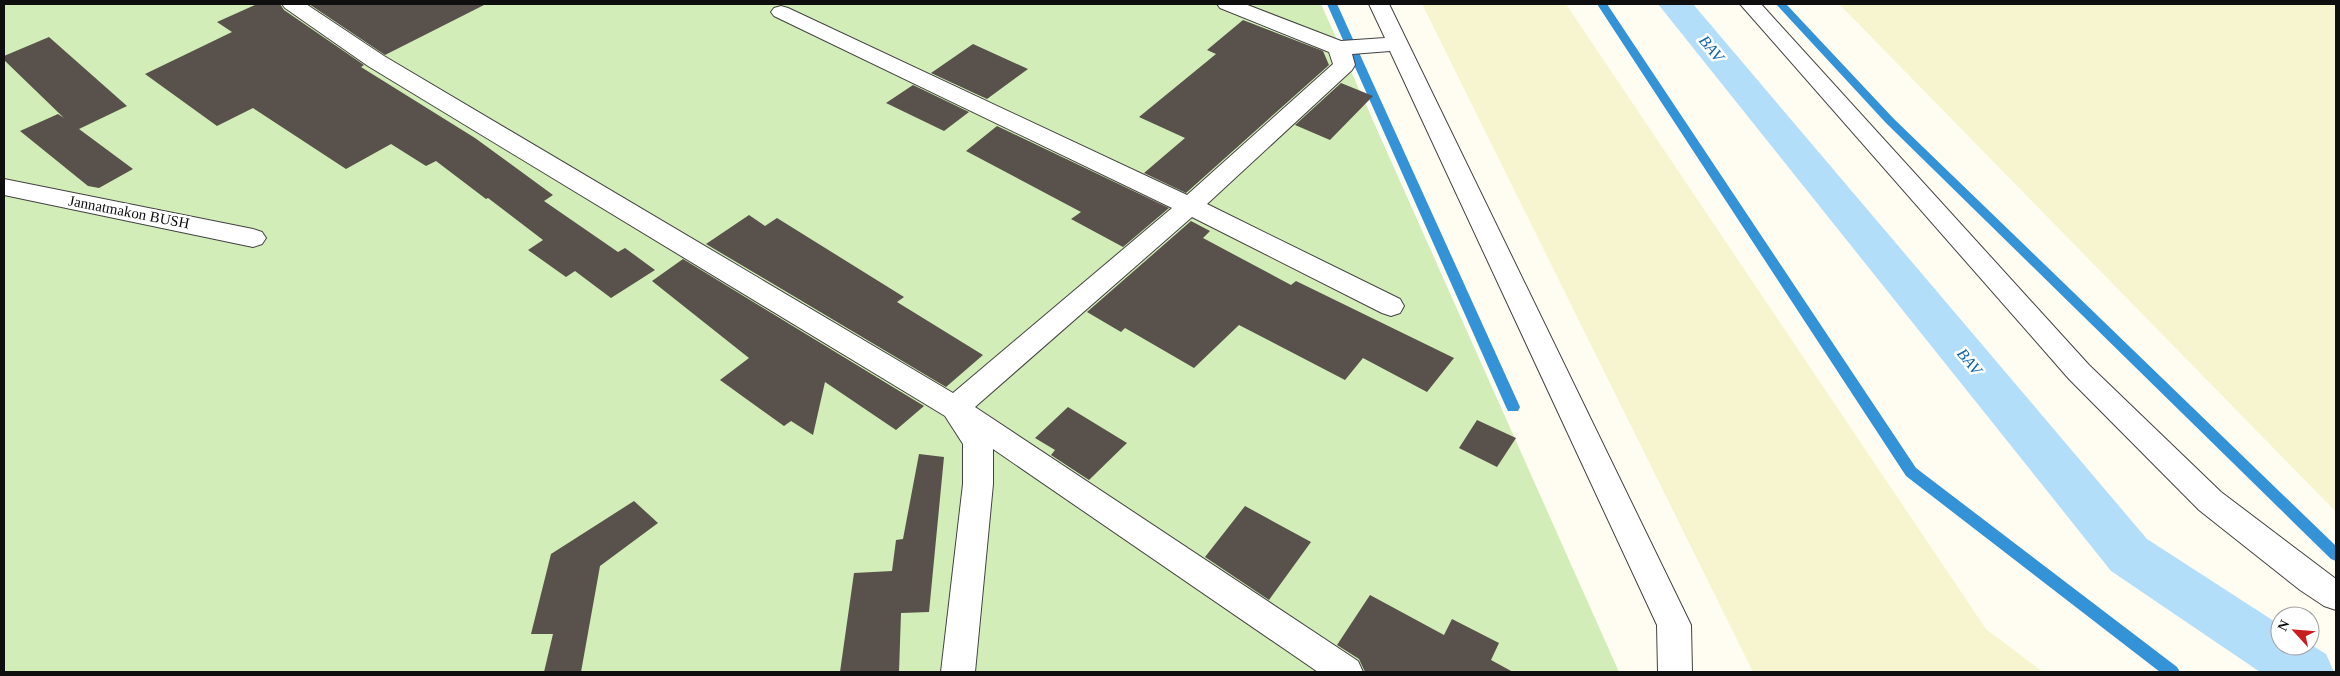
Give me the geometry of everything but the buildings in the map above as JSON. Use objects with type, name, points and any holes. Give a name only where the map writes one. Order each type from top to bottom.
[{"type":"street","points":[[292,4],[376,61],[955,408],[1346,672]]},
{"type":"street","points":[[1227,4],[1339,48],[1398,44]]},
{"type":"street","points":[[1379,4],[1674,625],[1676,672]]},
{"type":"street","points":[[1750,4],[2079,372],[2210,501],[2311,580],[2336,596]]},
{"type":"street","points":[[781,12],[1190,206],[1391,306]]},
{"type":"street","points":[[955,408],[1190,206],[1344,65],[1339,48]]},
{"type":"street","name":"Jannatmakon BUSH","points":[[4,187],[253,238]]},
{"type":"street","points":[[955,408],[978,443],[978,484],[958,672]]},
{"type":"shaded area","points":[[1422,4],[1566,4],[1986,629],[2043,672],[1753,672]]},
{"type":"shaded area","points":[[1839,4],[2336,4],[2336,512]]},
{"type":"green space","points":[[4,4],[1321,4],[1619,672],[4,672]]},
{"type":"waterway","points":[[1332,4],[1513,407]]},
{"type":"waterway","points":[[1602,4],[1911,472],[2172,672]]},
{"type":"waterway","name":"BAV","points":[[1675,4],[2129,555],[2306,672]]},
{"type":"waterway","points":[[1781,4],[1890,121],[2336,555]]}]
